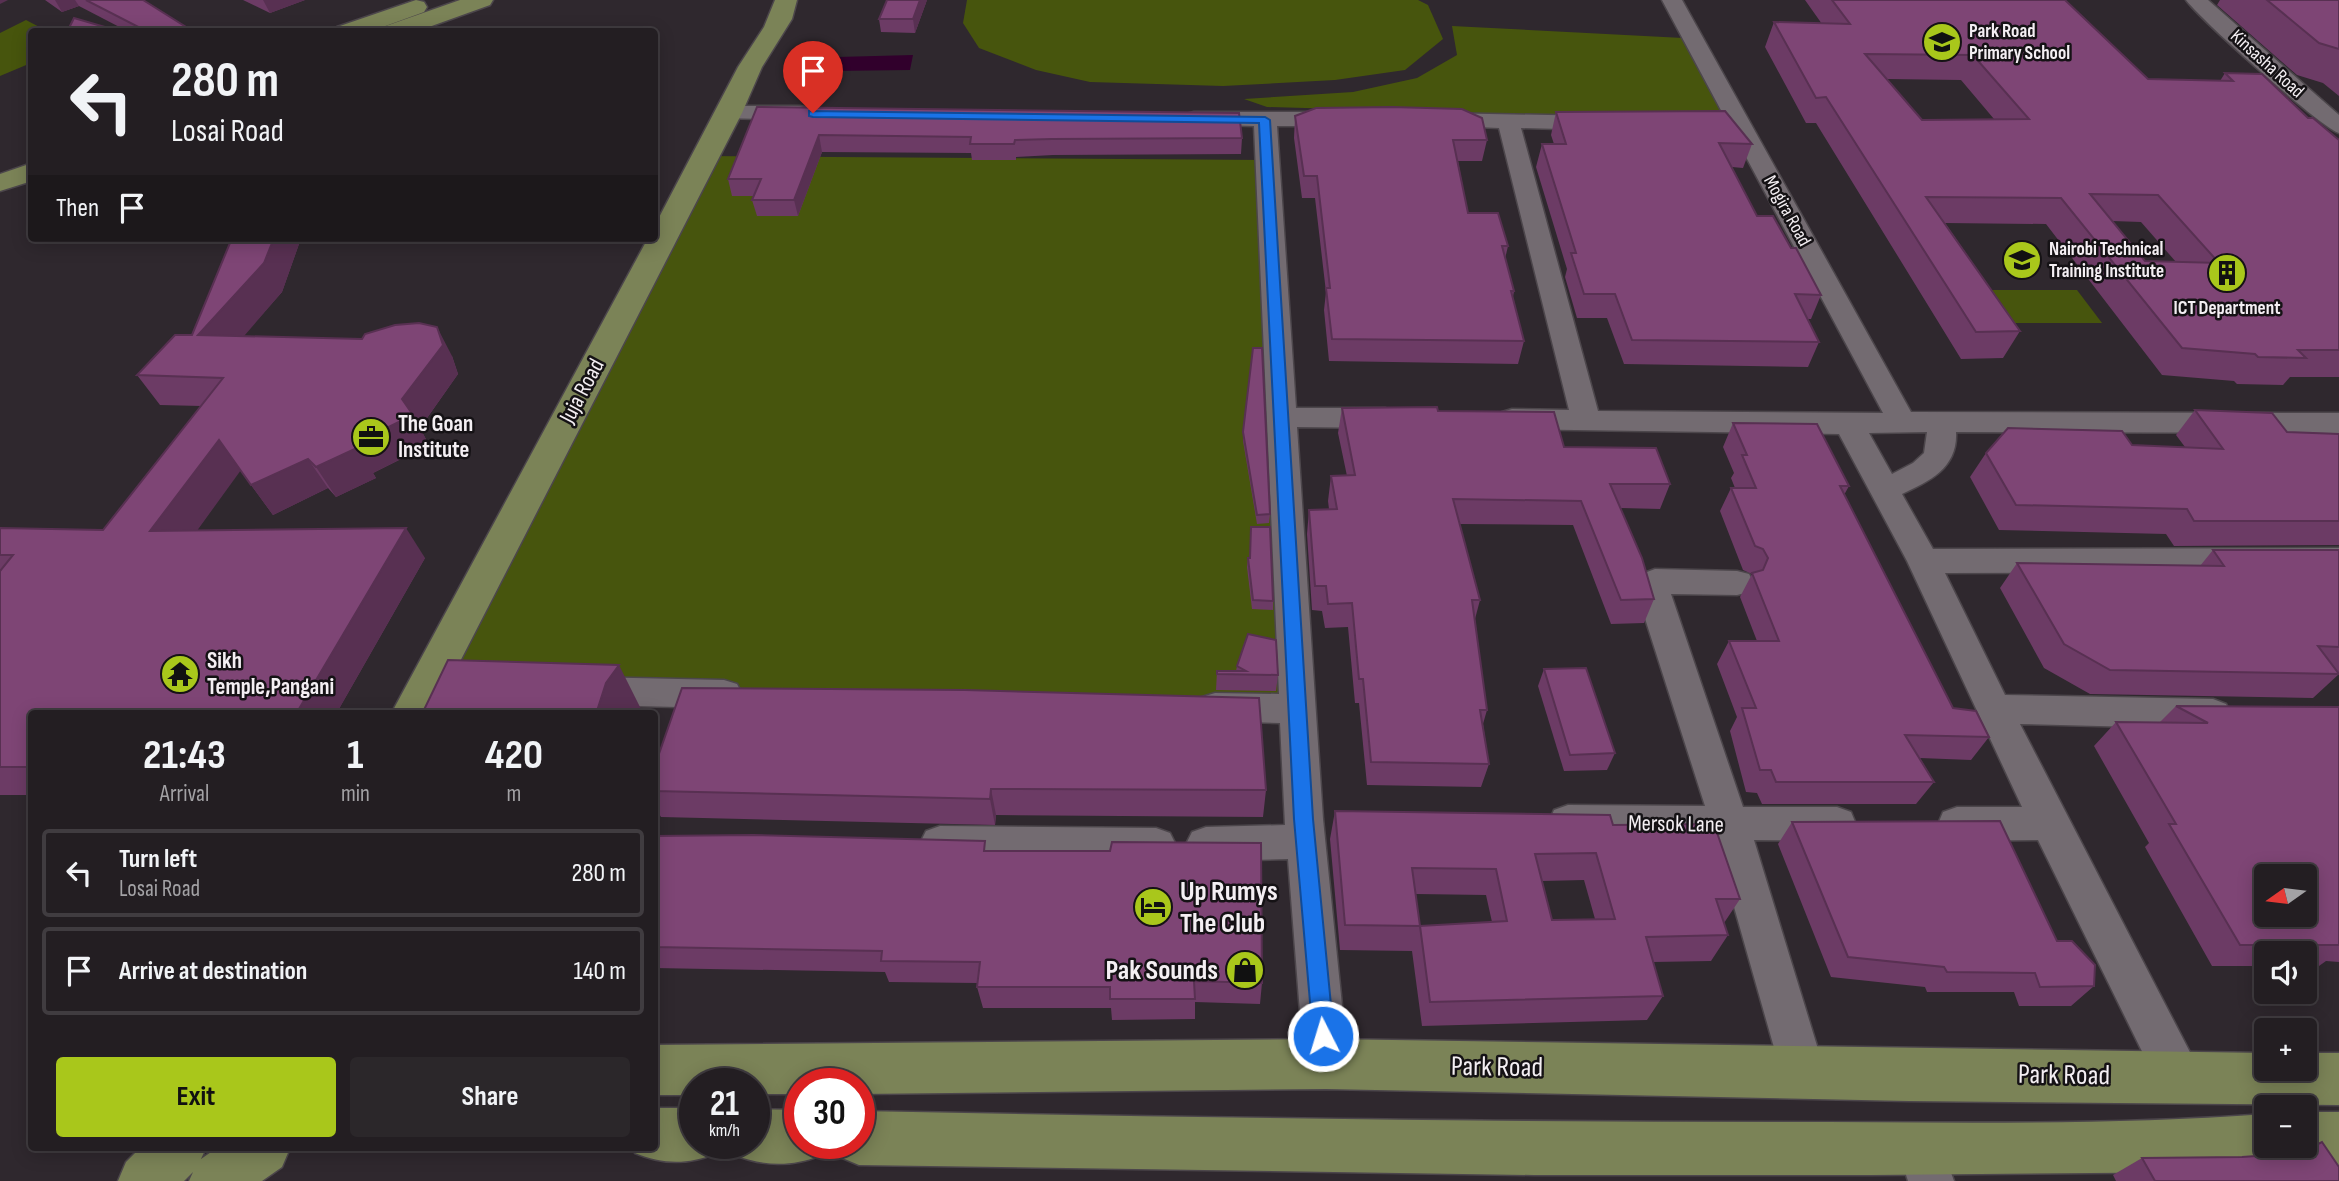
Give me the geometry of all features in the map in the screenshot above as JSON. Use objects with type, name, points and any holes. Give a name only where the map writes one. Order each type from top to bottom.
[{"type":"main road","points":[[390,28],[435,0]]},
{"type":"main road","points":[[390,28],[482,0]]},
{"type":"main road","name":"Juja Road","points":[[419,700],[729,113],[750,66],[772,36],[788,4]]},
{"type":"main road","name":"Juja Road","points":[[750,66],[760,11]]},
{"type":"main road","points":[[0,165],[28,154]]},
{"type":"main road","points":[[0,183],[28,172]]},
{"type":"main road","name":"Park Road","points":[[658,1070],[1326,1064],[2339,1079]]},
{"type":"main road","points":[[658,1134],[679,1135]]},
{"type":"main road","points":[[875,1138],[1364,1148],[1926,1165],[2254,1142]]},
{"type":"main road","points":[[2317,1138],[2339,1139]]},
{"type":"main road","points":[[145,1181],[176,1151]]},
{"type":"main road","points":[[216,1181],[258,1151]]},
{"type":"street","name":"Mogira Road","points":[[1672,0],[1902,422]]},
{"type":"street","name":"Kinsasha Road","points":[[2196,0],[2339,126]]},
{"type":"street","points":[[2301,95],[2339,95]]},
{"type":"street","points":[[729,113],[819,113]]},
{"type":"street","points":[[1167,119],[1362,119]]},
{"type":"street","points":[[1415,119],[1615,123]]},
{"type":"street","points":[[1265,120],[1297,709],[1326,1064]]},
{"type":"street","points":[[1508,121],[1586,419]]},
{"type":"street","points":[[1712,125],[1740,125]]},
{"type":"street","points":[[1283,417],[1407,418]]},
{"type":"street","points":[[1490,418],[1849,424],[2339,423]]},
{"type":"street","points":[[1849,424],[1923,561],[2049,823],[2178,1076]]},
{"type":"street","points":[[1884,490],[1922,471],[1934,461],[1940,452],[1941,424]]},
{"type":"street","points":[[1923,561],[2339,560]]},
{"type":"street","points":[[1737,583],[1651,584],[1730,824],[1803,1072]]},
{"type":"street","points":[[419,700],[467,687]]},
{"type":"street","points":[[550,690],[757,695]]},
{"type":"street","points":[[1186,706],[1297,709]]},
{"type":"street","points":[[1994,709],[2243,714]]},
{"type":"street","points":[[903,842],[1056,846],[1305,831],[1345,819]]},
{"type":"street","name":"Mersok Lane","points":[[1539,822],[1869,824]]},
{"type":"street","points":[[1925,824],[2049,823]]},
{"type":"green space","points":[[967,0],[1418,0],[1428,5],[1443,39],[1405,70],[1335,80],[1223,86],[1090,82],[1036,70],[979,48],[963,23]]},
{"type":"green space","points":[[26,20],[41,28],[28,28],[28,64],[0,76],[0,33]]},
{"type":"green space","points":[[1452,26],[1683,38],[1727,120],[1267,107],[1244,99],[1353,92],[1417,78],[1457,55]]},
{"type":"green space","points":[[706,156],[1267,160],[1297,709],[425,686]]},
{"type":"green space","points":[[1984,290],[2077,290],[2102,323],[2006,323]]},
{"type":"shaded area","points":[[913,55],[910,70],[833,71],[837,57]]},
{"type":"building","points":[[86,0],[143,0],[188,28],[140,28]]},
{"type":"building","points":[[887,0],[920,0],[913,19],[879,19]]},
{"type":"building","points":[[1832,0],[2065,0],[2148,79],[2233,81],[2225,73],[2262,74],[2308,118],[2313,118],[2339,140],[2339,350],[2298,350],[2306,358],[2258,357],[2255,354],[2182,348],[2061,198],[1926,197],[2020,331],[1976,332],[1826,97],[1816,98],[1774,22],[1850,24]],"holes":[[[1865,54],[1973,55],[2029,119],[1922,120]],[[2090,194],[2158,195],[2219,263],[2145,261]]]},
{"type":"building","points":[[2267,0],[2339,0],[2339,49],[2319,43]]},
{"type":"building","points":[[74,18],[108,28],[69,28]]},
{"type":"building","points":[[757,107],[1239,113],[1242,138],[1052,139],[1015,140],[1014,144],[970,144],[971,137],[819,135],[794,200],[752,200],[761,179],[728,179]]},
{"type":"building","points":[[1316,108],[1462,109],[1482,118],[1487,140],[1453,140],[1468,213],[1498,213],[1508,246],[1502,246],[1524,341],[1332,339],[1326,288],[1330,288],[1317,176],[1304,176],[1295,116]]},
{"type":"building","points":[[1725,111],[1752,144],[1719,143],[1757,216],[1773,216],[1791,248],[1796,248],[1821,295],[1795,294],[1819,342],[1632,340],[1615,294],[1584,294],[1571,253],[1576,253],[1542,144],[1566,144],[1556,112]]},
{"type":"building","points":[[230,242],[272,242],[264,263],[198,335],[362,339],[365,334],[395,325],[419,323],[437,327],[443,345],[402,399],[413,415],[354,444],[357,448],[316,467],[308,459],[251,485],[219,440],[150,531],[406,528],[298,710],[28,710],[28,767],[0,767],[0,571],[13,555],[0,555],[0,528],[103,530],[223,378],[137,375],[175,335],[192,335]]},
{"type":"building","points":[[1253,348],[1262,348],[1270,514],[1257,515],[1243,432]]},
{"type":"building","points":[[1437,407],[1438,411],[1554,412],[1564,447],[1656,448],[1670,484],[1610,484],[1642,558],[1654,599],[1621,600],[1581,501],[1453,499],[1480,600],[1472,600],[1487,710],[1480,710],[1489,764],[1371,762],[1352,603],[1328,604],[1326,586],[1315,586],[1309,510],[1337,509],[1331,476],[1355,475],[1342,408]]},
{"type":"building","points":[[2195,410],[2272,413],[2287,432],[2339,434],[2339,521],[2194,521],[2187,509],[2016,505],[1986,453],[2008,428],[2122,431],[2132,445],[2223,449]]},
{"type":"building","points":[[1733,423],[1817,424],[1849,486],[1840,486],[1953,708],[1976,711],[1989,737],[1905,735],[1934,782],[1776,782],[1771,770],[1760,770],[1742,708],[1756,708],[1729,641],[1779,641],[1752,573],[1763,570],[1768,558],[1763,549],[1755,546],[1731,488],[1756,488],[1742,455],[1747,455]]},
{"type":"building","points":[[1251,527],[1270,527],[1273,601],[1253,600],[1248,558]]},
{"type":"building","points":[[2213,550],[2339,550],[2339,647],[2318,646],[2339,674],[2110,670],[2064,644],[2017,563],[2224,566]]},
{"type":"building","points":[[1248,634],[1276,640],[1278,675],[1217,674],[1217,671],[1246,671],[1237,666]]},
{"type":"building","points":[[448,660],[619,665],[606,683],[597,710],[424,710]]},
{"type":"building","points":[[1586,668],[1615,753],[1570,755],[1544,669]]},
{"type":"building","points":[[682,688],[965,690],[1259,698],[1266,790],[991,789],[990,799],[658,791],[658,757]]},
{"type":"building","points":[[2176,706],[2339,707],[2339,945],[2317,945],[2317,941],[2254,941],[2254,945],[2240,945],[2169,824],[2176,824],[2116,722],[2208,723]]},
{"type":"building","points":[[1335,811],[1610,815],[1613,825],[1714,824],[1740,899],[1716,899],[1728,935],[1646,937],[1663,996],[1430,1002],[1420,926],[1345,925]],"holes":[[[1596,853],[1615,919],[1552,920],[1535,854]],[[1412,868],[1496,869],[1507,921],[1420,926]]]},
{"type":"building","points":[[2000,821],[2057,941],[2072,941],[2095,965],[2094,986],[2040,987],[2035,973],[1947,972],[1944,967],[1848,957],[1792,822]]},
{"type":"building","points":[[754,835],[985,841],[984,851],[1110,851],[1112,842],[1261,843],[1262,983],[1194,981],[1195,999],[1110,999],[1110,987],[977,987],[980,962],[881,961],[882,951],[658,947],[658,836]]},
{"type":"building","points":[[2322,1142],[2339,1167],[2339,1181],[2155,1181],[2142,1158],[2317,1158],[2317,1144]]},
{"type":"place","name":"Park Road Primary School","points":[[1942,42]]},
{"type":"place","name":"Nairobi Technical Training Institute","points":[[2022,260]]},
{"type":"place","name":"ICT Department","points":[[2227,273]]},
{"type":"place","name":"The Goan Institute","points":[[371,437]]},
{"type":"place","name":"Sikh Temple,Pangani","points":[[180,674]]},
{"type":"place","name":"Up Rumys The Club","points":[[1153,907]]},
{"type":"place","name":"Pak Sounds","points":[[1245,970]]},
{"type":"route","points":[[813,113],[1265,120],[1304,819],[1323,1036]]}]
